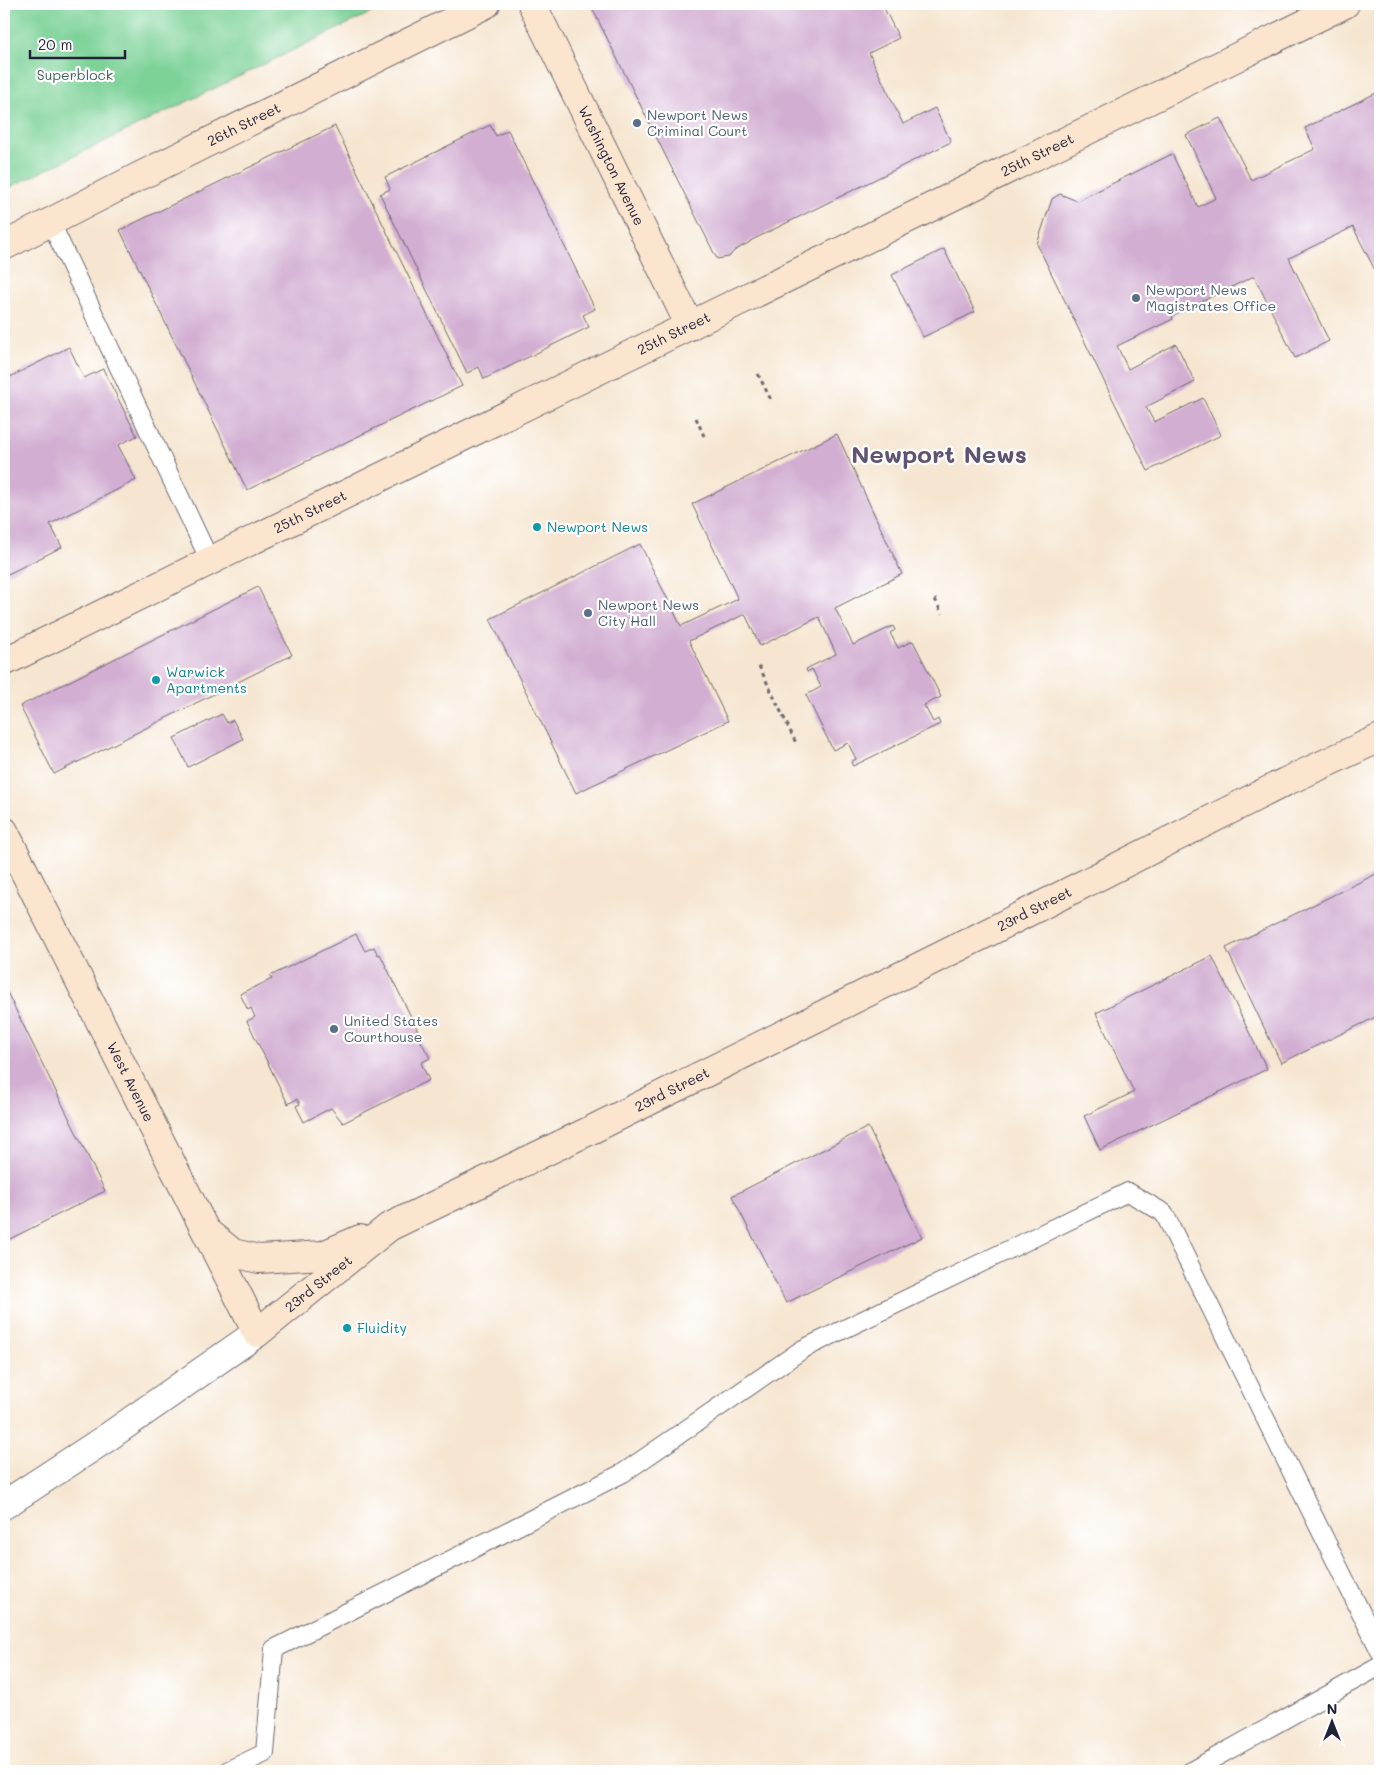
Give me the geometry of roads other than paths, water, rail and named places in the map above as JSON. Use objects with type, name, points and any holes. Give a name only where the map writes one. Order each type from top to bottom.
[{"type":"street","name":"26th Street","points":[[4,246],[134,179],[486,4]]},
{"type":"street","name":"Washington Avenue","points":[[532,4],[690,326]]},
{"type":"street","name":"25th Street","points":[[4,662],[1345,4]]},
{"type":"street","name":"23rd Street","points":[[4,1504],[105,1439],[257,1333],[389,1227],[592,1129],[987,933],[1285,782],[1380,738]]},
{"type":"street","name":"West Avenue","points":[[4,832],[257,1333]]},
{"type":"street","points":[[205,1230],[234,1252],[259,1259],[323,1255],[389,1227]]},
{"type":"lane","points":[[51,223],[210,561]]},
{"type":"lane","points":[[227,1771],[265,1753],[274,1649],[624,1473],[803,1348],[1128,1192],[1164,1213],[1380,1651]]},
{"type":"lane","points":[[1191,1771],[1380,1666]]},
{"type":"place","name":"Newport News Criminal Court","points":[[637,123]]},
{"type":"place","name":"Newport News Magistrates Office","points":[[1136,298]]},
{"type":"place","name":"Newport News","points":[[537,527]]},
{"type":"place","name":"Newport News City Hall","points":[[588,613]]},
{"type":"place","name":"Warwick Apartments","points":[[156,680]]},
{"type":"place","name":"United States Courthouse","points":[[334,1029]]},
{"type":"place","name":"Fluidity","points":[[347,1328]]},
{"type":"district","name":"Newport News","points":[[939,455]]},
{"type":"park label","name":"Superblock","points":[[75,75]]}]
